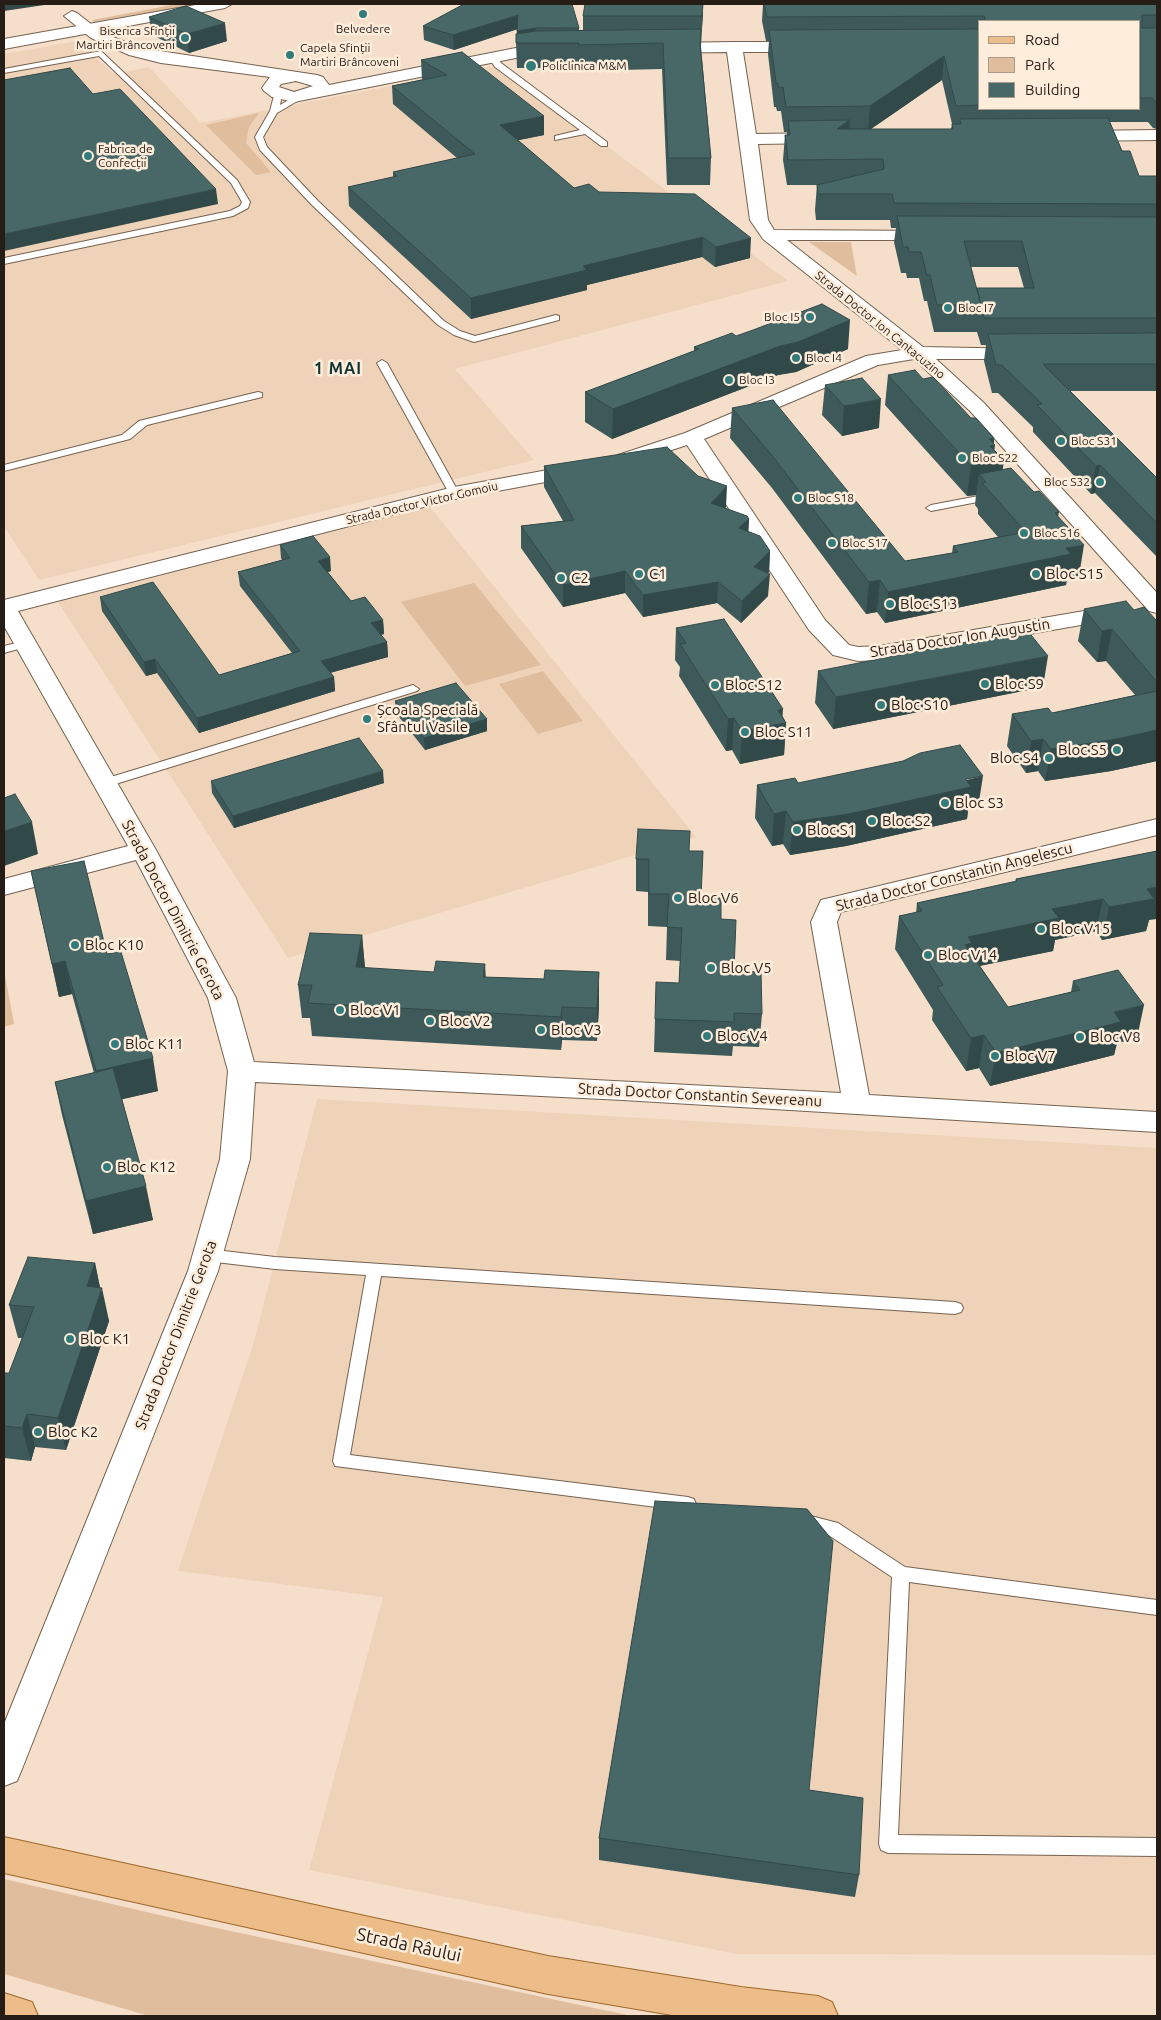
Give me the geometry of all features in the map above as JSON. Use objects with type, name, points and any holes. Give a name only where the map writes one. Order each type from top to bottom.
[{"type":"main road","name":"Strada Râului","points":[[4,1855],[548,1975],[741,2007],[818,2016]]},
{"type":"main road","points":[[4,2013],[18,2016]]},
{"type":"street","points":[[4,44],[225,4]]},
{"type":"street","points":[[91,12],[65,17],[109,42],[124,48],[161,58],[312,78],[313,90]]},
{"type":"street","points":[[645,48],[818,46]]},
{"type":"street","name":"Strada Doctor Ion Cantacuzino","points":[[734,47],[749,139],[759,220],[769,235],[918,353],[977,407],[1043,486],[1157,605]]},
{"type":"street","points":[[251,71],[276,88],[313,90],[366,82],[536,49],[566,49]]},
{"type":"street","points":[[276,88],[296,76]]},
{"type":"street","points":[[1060,136],[1157,135]]},
{"type":"street","points":[[749,139],[843,138]]},
{"type":"street","points":[[769,235],[950,235]]},
{"type":"street","name":"Strada Doctor Victor Gomoiu","points":[[4,608],[454,493],[601,466],[692,437],[873,360],[918,353],[1036,353]]},
{"type":"street","name":"Strada Doctor Ion Augustin","points":[[692,437],[817,624],[840,650],[858,654],[880,653],[1157,605]]},
{"type":"street","name":"Strada Doctor Dimitrie Gerota","points":[[4,608],[14,647],[105,783],[144,850],[222,998],[242,1071],[235,1159],[207,1255],[115,1495],[4,1768]]},
{"type":"street","name":"Strada Doctor Constantin Angelescu","points":[[857,1105],[824,922],[830,906],[1157,828]]},
{"type":"street","points":[[4,887],[144,850]]},
{"type":"street","name":"Strada Doctor Constantin Severeanu","points":[[242,1071],[623,1090],[1157,1122]]},
{"type":"lane","points":[[4,71],[124,48]]},
{"type":"lane","points":[[4,261],[224,215],[244,208],[246,202],[234,182],[101,53]]},
{"type":"lane","points":[[493,58],[498,64],[604,144]]},
{"type":"lane","points":[[276,88],[274,111],[259,137],[262,148],[315,203],[441,323],[457,333],[474,339],[556,318]]},
{"type":"lane","points":[[274,111],[313,90]]},
{"type":"lane","points":[[558,138],[586,131]]},
{"type":"lane","points":[[382,363],[454,493]]},
{"type":"lane","points":[[4,468],[126,437],[143,424],[258,395]]},
{"type":"lane","points":[[931,508],[1009,493]]},
{"type":"lane","points":[[105,783],[412,689]]},
{"type":"lane","points":[[207,1255],[275,1263],[955,1308]]},
{"type":"lane","points":[[375,1269],[341,1461],[702,1505]]},
{"type":"lane","points":[[788,1517],[832,1528],[901,1574],[1157,1607]]},
{"type":"lane","points":[[901,1574],[888,1844],[1157,1847]]},
{"type":"shaded area","points":[[77,41],[114,74],[149,67],[201,123],[498,65],[788,281],[455,369],[534,460],[39,580],[4,527],[4,54]]},
{"type":"shaded area","name":"Școala Specială Sfântul Vasile","points":[[430,507],[696,837],[288,958],[58,602]]},
{"type":"shaded area","points":[[317,1099],[1157,1148],[1157,1955],[738,1954],[309,1870],[383,1597],[178,1571],[253,1345]]},
{"type":"green space","points":[[177,4],[198,4],[94,22],[92,20]]},
{"type":"green space","points":[[259,113],[249,127],[246,143],[271,172],[256,175],[206,125]]},
{"type":"green space","points":[[809,242],[851,242],[857,276]]},
{"type":"green space","points":[[474,583],[541,665],[465,686],[401,602]]},
{"type":"green space","points":[[543,671],[583,721],[538,734],[499,684]]},
{"type":"green space","points":[[4,970],[14,1024],[4,1027]]},
{"type":"green space","points":[[4,1879],[207,1926],[632,2016],[149,2016],[4,1974]]},
{"type":"building","points":[[464,4],[572,4],[579,28],[536,28],[517,31],[518,15],[453,35],[423,26]]},
{"type":"building","points":[[585,4],[703,4],[702,16],[583,16]]},
{"type":"building","points":[[764,4],[1157,4],[1157,15],[1142,15],[1142,28],[1157,28],[1157,104],[1152,98],[1141,98],[1141,20],[984,20],[985,17],[983,16],[767,17]]},
{"type":"building","points":[[186,6],[225,23],[187,34],[149,17]]},
{"type":"building","points":[[701,29],[700,44],[711,158],[668,158],[663,43],[578,45],[579,43],[516,43],[516,34],[536,31]]},
{"type":"building","points":[[978,29],[978,105],[956,106],[944,56],[870,106],[786,107],[783,87],[778,87],[778,83],[776,83],[769,30]]},
{"type":"building","points":[[462,52],[544,116],[500,125],[574,188],[589,184],[599,192],[695,194],[751,238],[716,247],[703,237],[583,266],[587,270],[471,298],[348,187],[397,176],[393,172],[475,154],[392,86],[447,75],[421,60]]},
{"type":"building","name":"Fabrica de Confecții","points":[[70,68],[93,94],[120,89],[216,189],[4,234],[4,80]]},
{"type":"building","points":[[1108,118],[1122,151],[1130,151],[1139,176],[1157,176],[1157,204],[894,203],[892,194],[818,194],[817,185],[884,169],[883,159],[788,160],[785,135],[790,135],[788,121],[850,120],[837,129],[953,129],[952,124],[961,124],[960,119]]},
{"type":"building","points":[[897,216],[1157,217],[1157,318],[984,318],[981,305],[937,305],[930,275],[927,275],[921,252],[909,252],[908,247],[903,247]],"holes":[[[964,241],[1022,241],[1034,288],[977,288],[981,304]]]},
{"type":"building","points":[[822,304],[850,320],[798,342],[780,346],[613,409],[585,392],[699,349],[694,347],[732,333],[736,336]]},
{"type":"building","points":[[1157,333],[1157,364],[1043,364],[1157,478],[1157,523],[1100,465],[1096,466],[1037,405],[1042,404],[1002,365],[996,365],[988,334]]},
{"type":"building","points":[[915,370],[923,379],[933,377],[971,418],[976,418],[994,438],[989,439],[995,445],[990,446],[1004,460],[971,466],[888,375]]},
{"type":"building","points":[[862,378],[881,399],[844,406],[825,385]]},
{"type":"building","points":[[773,400],[905,561],[958,552],[953,546],[1026,532],[982,483],[986,482],[979,474],[1011,468],[1034,492],[1039,491],[1059,512],[1055,513],[1084,545],[1066,548],[1071,554],[888,592],[880,580],[869,582],[774,458],[732,408]]},
{"type":"building","points":[[667,447],[698,476],[727,486],[711,503],[747,516],[749,519],[739,528],[760,536],[770,551],[754,567],[770,574],[742,601],[718,582],[643,595],[625,571],[563,585],[521,526],[574,520],[544,466]]},
{"type":"building","points":[[313,536],[330,557],[318,561],[351,601],[365,597],[383,620],[371,623],[387,642],[321,661],[334,677],[197,718],[155,659],[144,662],[100,597],[153,582],[219,675],[300,651],[238,572],[290,558],[280,545]]},
{"type":"building","points":[[1126,601],[1134,610],[1144,607],[1157,621],[1157,682],[1112,629],[1102,631],[1084,609]]},
{"type":"building","points":[[724,619],[783,709],[778,710],[786,723],[742,731],[734,718],[728,719],[680,644],[686,643],[676,628]]},
{"type":"building","points":[[1027,630],[1048,656],[836,697],[818,671]]},
{"type":"building","points":[[456,683],[487,719],[424,738],[395,701]]},
{"type":"building","points":[[1157,691],[1157,730],[1117,739],[1051,749],[1043,739],[1031,741],[1012,714],[1048,708],[1052,713]]},
{"type":"building","points":[[359,738],[383,771],[233,816],[211,781]]},
{"type":"building","points":[[960,745],[983,776],[966,779],[971,787],[849,814],[793,822],[786,811],[774,814],[757,785],[795,778],[798,783],[903,761],[920,753]]},
{"type":"building","points":[[15,794],[32,822],[4,831],[4,798]]},
{"type":"building","points":[[638,829],[690,831],[689,851],[703,851],[701,897],[721,898],[721,919],[736,920],[734,971],[761,972],[762,1014],[734,1013],[734,1022],[655,1019],[656,982],[679,983],[682,928],[667,927],[669,894],[649,894],[649,859],[636,859]]},
{"type":"building","points":[[1157,851],[1157,887],[1147,889],[1154,899],[1109,907],[1103,899],[1052,909],[1059,918],[968,937],[972,943],[965,945],[1008,1007],[1080,990],[1073,981],[1118,970],[1144,1005],[1114,1012],[1121,1022],[996,1053],[984,1035],[971,1038],[937,987],[943,985],[899,916],[922,911],[917,903],[1017,881],[1016,879]]},
{"type":"building","points":[[84,861],[107,954],[121,952],[153,1058],[96,1071],[65,961],[52,964],[31,871]]},
{"type":"building","points":[[310,933],[362,935],[356,967],[434,972],[436,961],[485,964],[483,977],[544,979],[545,970],[599,972],[597,1008],[562,1007],[561,1017],[308,1003],[312,985],[298,985]]},
{"type":"building","name":"Bloc K12","points":[[113,1068],[146,1186],[86,1201],[55,1082]]},
{"type":"building","points":[[28,1257],[95,1263],[87,1286],[102,1288],[58,1418],[27,1414],[22,1428],[4,1426],[4,1373],[9,1373],[34,1307],[9,1305]]},
{"type":"building","points":[[655,1501],[807,1509],[833,1541],[809,1790],[863,1798],[859,1875],[599,1838]]},
{"type":"place","name":"Belvedere","points":[[363,14]]},
{"type":"place","name":"Biserica Sfinții Martiri Brâncoveni","points":[[185,38]]},
{"type":"place","name":"Capela Sfinții Martiri Brâncoveni","points":[[290,55]]},
{"type":"place","name":"Policlinica M&M","points":[[531,66]]},
{"type":"place","name":"Fabrica de Confecții","points":[[88,156]]},
{"type":"place","name":"Bloc I7","points":[[948,308]]},
{"type":"place","name":"Bloc I5","points":[[810,317]]},
{"type":"place","name":"Bloc I4","points":[[796,358]]},
{"type":"place","name":"Bloc I3","points":[[729,380]]},
{"type":"place","name":"Bloc S31","points":[[1061,441]]},
{"type":"place","name":"Bloc S22","points":[[962,458]]},
{"type":"place","name":"Bloc S32","points":[[1100,482]]},
{"type":"place","name":"Bloc S18","points":[[798,498]]},
{"type":"place","name":"Bloc S16","points":[[1024,533]]},
{"type":"place","name":"Bloc S17","points":[[832,543]]},
{"type":"place","name":"C1","points":[[639,574]]},
{"type":"place","name":"Bloc S15","points":[[1036,574]]},
{"type":"place","name":"C2","points":[[561,578]]},
{"type":"place","name":"Bloc S13","points":[[890,604]]},
{"type":"place","name":"Bloc S9","points":[[985,684]]},
{"type":"place","name":"Bloc S12","points":[[715,685]]},
{"type":"place","name":"Bloc S10","points":[[881,705]]},
{"type":"place","name":"Școala Specială Sfântul Vasile","points":[[367,719]]},
{"type":"place","name":"Bloc S11","points":[[745,732]]},
{"type":"place","name":"Bloc S5","points":[[1117,750]]},
{"type":"place","name":"Bloc S4","points":[[1049,758]]},
{"type":"place","name":"Bloc S3","points":[[945,803]]},
{"type":"place","name":"Bloc S2","points":[[872,821]]},
{"type":"place","name":"Bloc S1","points":[[797,830]]},
{"type":"place","name":"Bloc V6","points":[[678,898]]},
{"type":"place","name":"Bloc V15","points":[[1041,929]]},
{"type":"place","name":"Bloc K10","points":[[75,945]]},
{"type":"place","name":"Bloc V14","points":[[928,955]]},
{"type":"place","name":"Bloc V5","points":[[711,968]]},
{"type":"place","name":"Bloc V1","points":[[340,1010]]},
{"type":"place","name":"Bloc V2","points":[[430,1021]]},
{"type":"place","name":"Bloc V3","points":[[541,1030]]},
{"type":"place","name":"Bloc V4","points":[[707,1036]]},
{"type":"place","name":"Bloc V8","points":[[1080,1037]]},
{"type":"place","name":"Bloc K11","points":[[115,1044]]},
{"type":"place","name":"Bloc V7","points":[[995,1056]]},
{"type":"place","name":"Bloc K12","points":[[107,1167]]},
{"type":"place","name":"Bloc K1","points":[[70,1339]]},
{"type":"place","name":"Bloc K2","points":[[38,1432]]},
{"type":"district","name":"1 MAI","points":[[338,369]]}]
